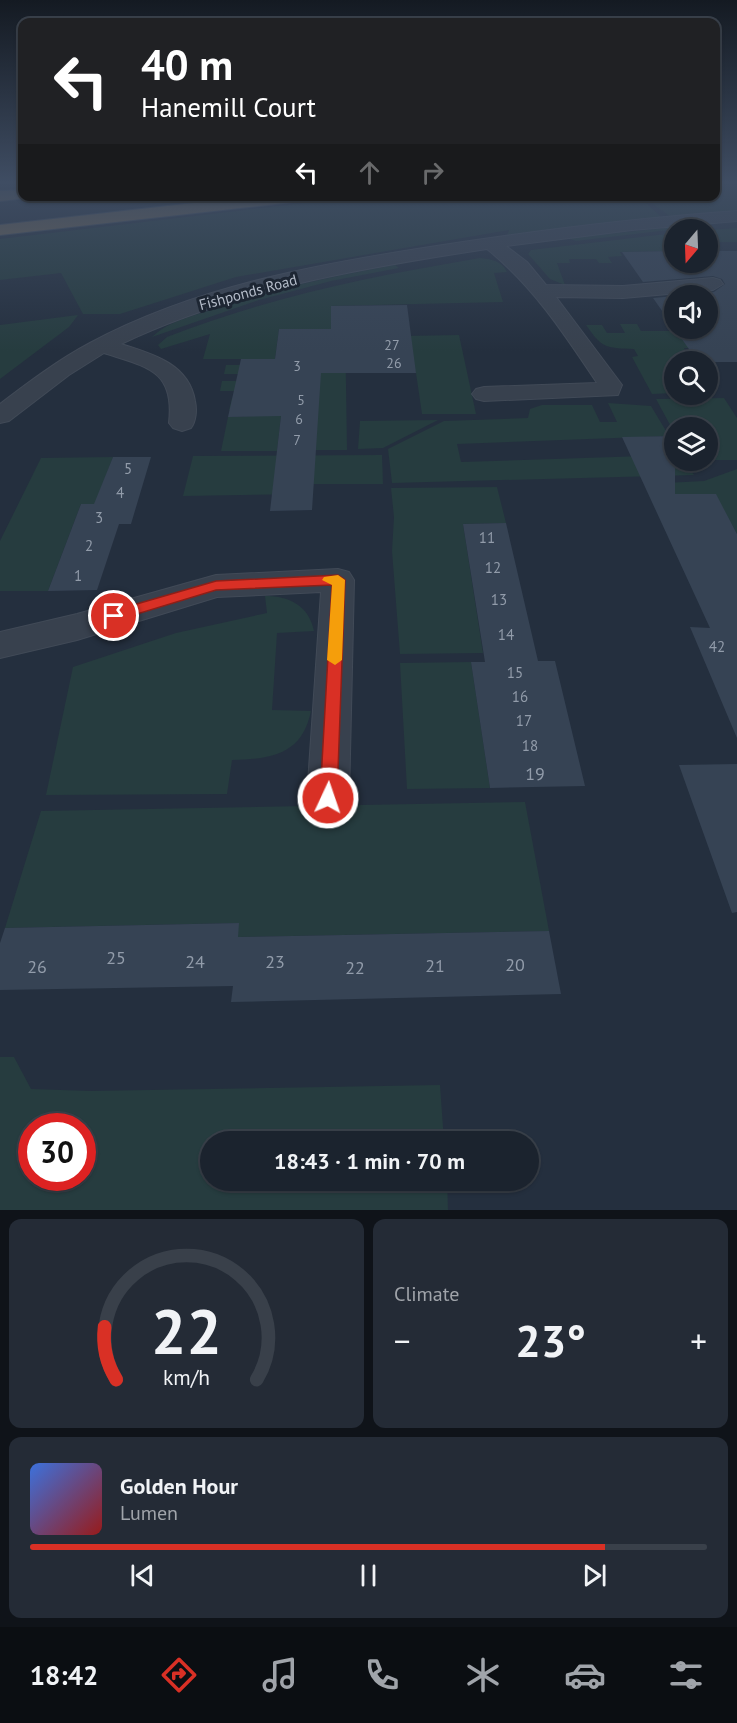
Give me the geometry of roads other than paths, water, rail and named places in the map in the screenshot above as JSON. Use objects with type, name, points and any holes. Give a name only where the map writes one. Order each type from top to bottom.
[{"type":"street","name":"Fishponds Road","points":[[0,416],[48,379],[102,345],[189,308],[251,288],[335,269],[491,243],[532,238]]},
{"type":"street","points":[[484,394],[610,390],[610,385],[577,338],[520,266],[491,243]]},
{"type":"street","points":[[540,291],[623,292],[713,284]]},
{"type":"street","points":[[102,345],[155,363],[172,377],[183,389],[185,409],[182,423]]},
{"type":"street","points":[[0,645],[66,630],[216,586],[338,580],[328,798]]}]
